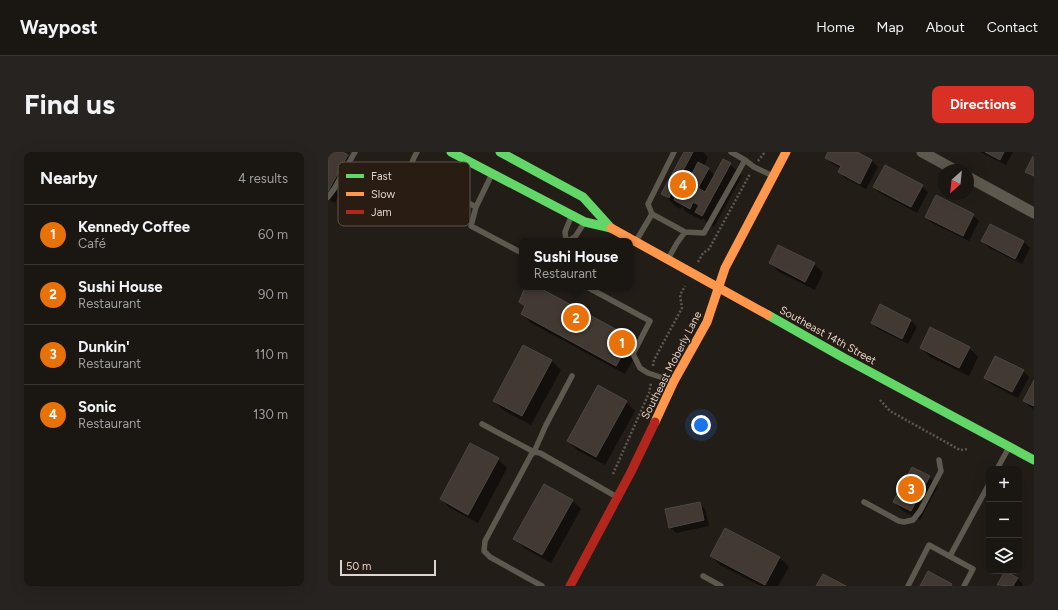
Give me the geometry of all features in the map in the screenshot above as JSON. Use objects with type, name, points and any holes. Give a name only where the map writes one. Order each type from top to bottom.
[{"type":"main road","name":"Southeast 14th Street","points":[[451,152],[470,162]]},
{"type":"main road","name":"Southeast 14th Street","points":[[500,152],[583,196],[611,228]]},
{"type":"main road","name":"Southeast Moberly Lane","points":[[570,586],[631,472],[674,381],[707,322],[725,268],[786,152]]},
{"type":"main road","name":"Southeast 14th Street","points":[[470,162],[585,222],[611,228],[629,238]]},
{"type":"main road","name":"Southeast 14th Street","points":[[633,240],[844,358],[1034,460]]},
{"type":"street","points":[[922,152],[944,164]]},
{"type":"street","points":[[974,180],[1034,213]]},
{"type":"lane","points":[[349,162],[355,152]]},
{"type":"lane","points":[[412,162],[417,152]]},
{"type":"lane","points":[[674,152],[648,204],[652,214],[685,232],[704,233],[745,160]]},
{"type":"lane","points":[[731,152],[754,167],[773,176]]},
{"type":"lane","points":[[492,174],[476,207],[471,226],[519,251]]},
{"type":"lane","points":[[328,197],[338,182]]},
{"type":"lane","points":[[470,204],[476,207]]},
{"type":"lane","points":[[636,242],[652,214]]},
{"type":"lane","points":[[566,238],[565,232],[572,215]]},
{"type":"lane","points":[[573,238],[585,222]]},
{"type":"lane","points":[[668,259],[677,242],[685,232]]},
{"type":"lane","points":[[592,290],[650,321],[633,354],[640,368],[648,373],[674,381]]},
{"type":"lane","points":[[542,586],[490,557],[484,551],[485,541],[534,452],[546,425],[572,376]]},
{"type":"lane","points":[[482,424],[534,452],[540,453],[618,497]]},
{"type":"lane","points":[[999,466],[1009,447]]},
{"type":"lane","points":[[864,502],[899,521],[904,522],[913,520],[920,511],[941,471],[939,460]]},
{"type":"lane","points":[[950,556],[986,490]]},
{"type":"lane","points":[[908,586],[929,545],[973,569],[964,586]]},
{"type":"lane","points":[[703,576],[721,586]]},
{"type":"path","points":[[703,253],[709,249],[754,167],[765,152]]},
{"type":"path","points":[[654,360],[682,308],[680,295]]},
{"type":"path","points":[[880,400],[890,411],[960,450],[968,448]]},
{"type":"building","points":[[328,152],[343,152],[348,155],[344,162],[338,162],[338,173],[328,191]]},
{"type":"building","points":[[684,152],[693,152],[679,178],[687,183],[698,162],[709,168],[698,188],[705,192],[723,159],[731,163],[702,216],[695,212],[699,205],[693,202],[690,209],[674,200],[677,194],[672,191],[669,198],[661,194]]},
{"type":"building","points":[[828,152],[857,152],[872,160],[860,184],[838,172],[841,166],[825,158]]},
{"type":"building","points":[[985,152],[1004,152],[1000,160]]},
{"type":"building","points":[[1034,154],[1034,176],[1025,172]]},
{"type":"building","points":[[885,165],[923,185],[911,207],[873,187]]},
{"type":"building","points":[[936,195],[938,196],[938,200],[946,200],[974,214],[963,236],[925,217]]},
{"type":"building","points":[[990,224],[1024,241],[1015,259],[981,241]]},
{"type":"building","points":[[778,245],[815,263],[805,282],[769,263]]},
{"type":"building","points":[[524,290],[544,290],[632,338],[616,366],[521,314],[525,306],[519,302]]},
{"type":"building","points":[[880,304],[911,320],[902,339],[871,323]]},
{"type":"building","points":[[930,327],[970,347],[959,368],[920,348]]},
{"type":"building","points":[[523,345],[552,360],[522,416],[493,401]]},
{"type":"building","points":[[995,356],[1024,370],[1012,392],[984,378]]},
{"type":"building","points":[[1034,380],[1034,406],[1023,401]]},
{"type":"building","points":[[598,385],[627,401],[596,457],[567,441]]},
{"type":"building","points":[[470,443],[499,458],[468,515],[440,499]]},
{"type":"building","points":[[912,467],[930,476],[911,511],[893,502]]},
{"type":"building","points":[[544,484],[573,500],[542,555],[513,539]]},
{"type":"building","points":[[700,502],[704,520],[669,528],[665,509]]},
{"type":"building","points":[[725,528],[780,557],[765,585],[710,556]]},
{"type":"building","points":[[928,571],[952,584],[951,586],[920,586]]},
{"type":"building","points":[[823,574],[846,586],[816,586]]},
{"type":"building","points":[[1003,574],[1011,574],[1018,578],[1013,586],[997,585]]},
{"type":"traffic: fast","points":[[451,152],[585,222],[611,228]]},
{"type":"traffic: fast","points":[[500,152],[583,197],[611,228]]},
{"type":"traffic: fast","points":[[768,315],[844,358],[1034,460]]},
{"type":"traffic: slow","points":[[655,422],[674,381],[707,322],[725,268],[786,152]]},
{"type":"traffic: slow","points":[[611,228],[629,238]]},
{"type":"traffic: slow","points":[[633,240],[768,315]]},
{"type":"traffic: jam","points":[[570,586],[631,472],[655,422]]},
{"type":"place","name":"Sonic","points":[[683,185]]},
{"type":"place","name":"Sushi House","points":[[576,318]]},
{"type":"place","name":"Kennedy Coffee","points":[[622,343]]},
{"type":"place","name":"Dunkin'","points":[[911,489]]}]
